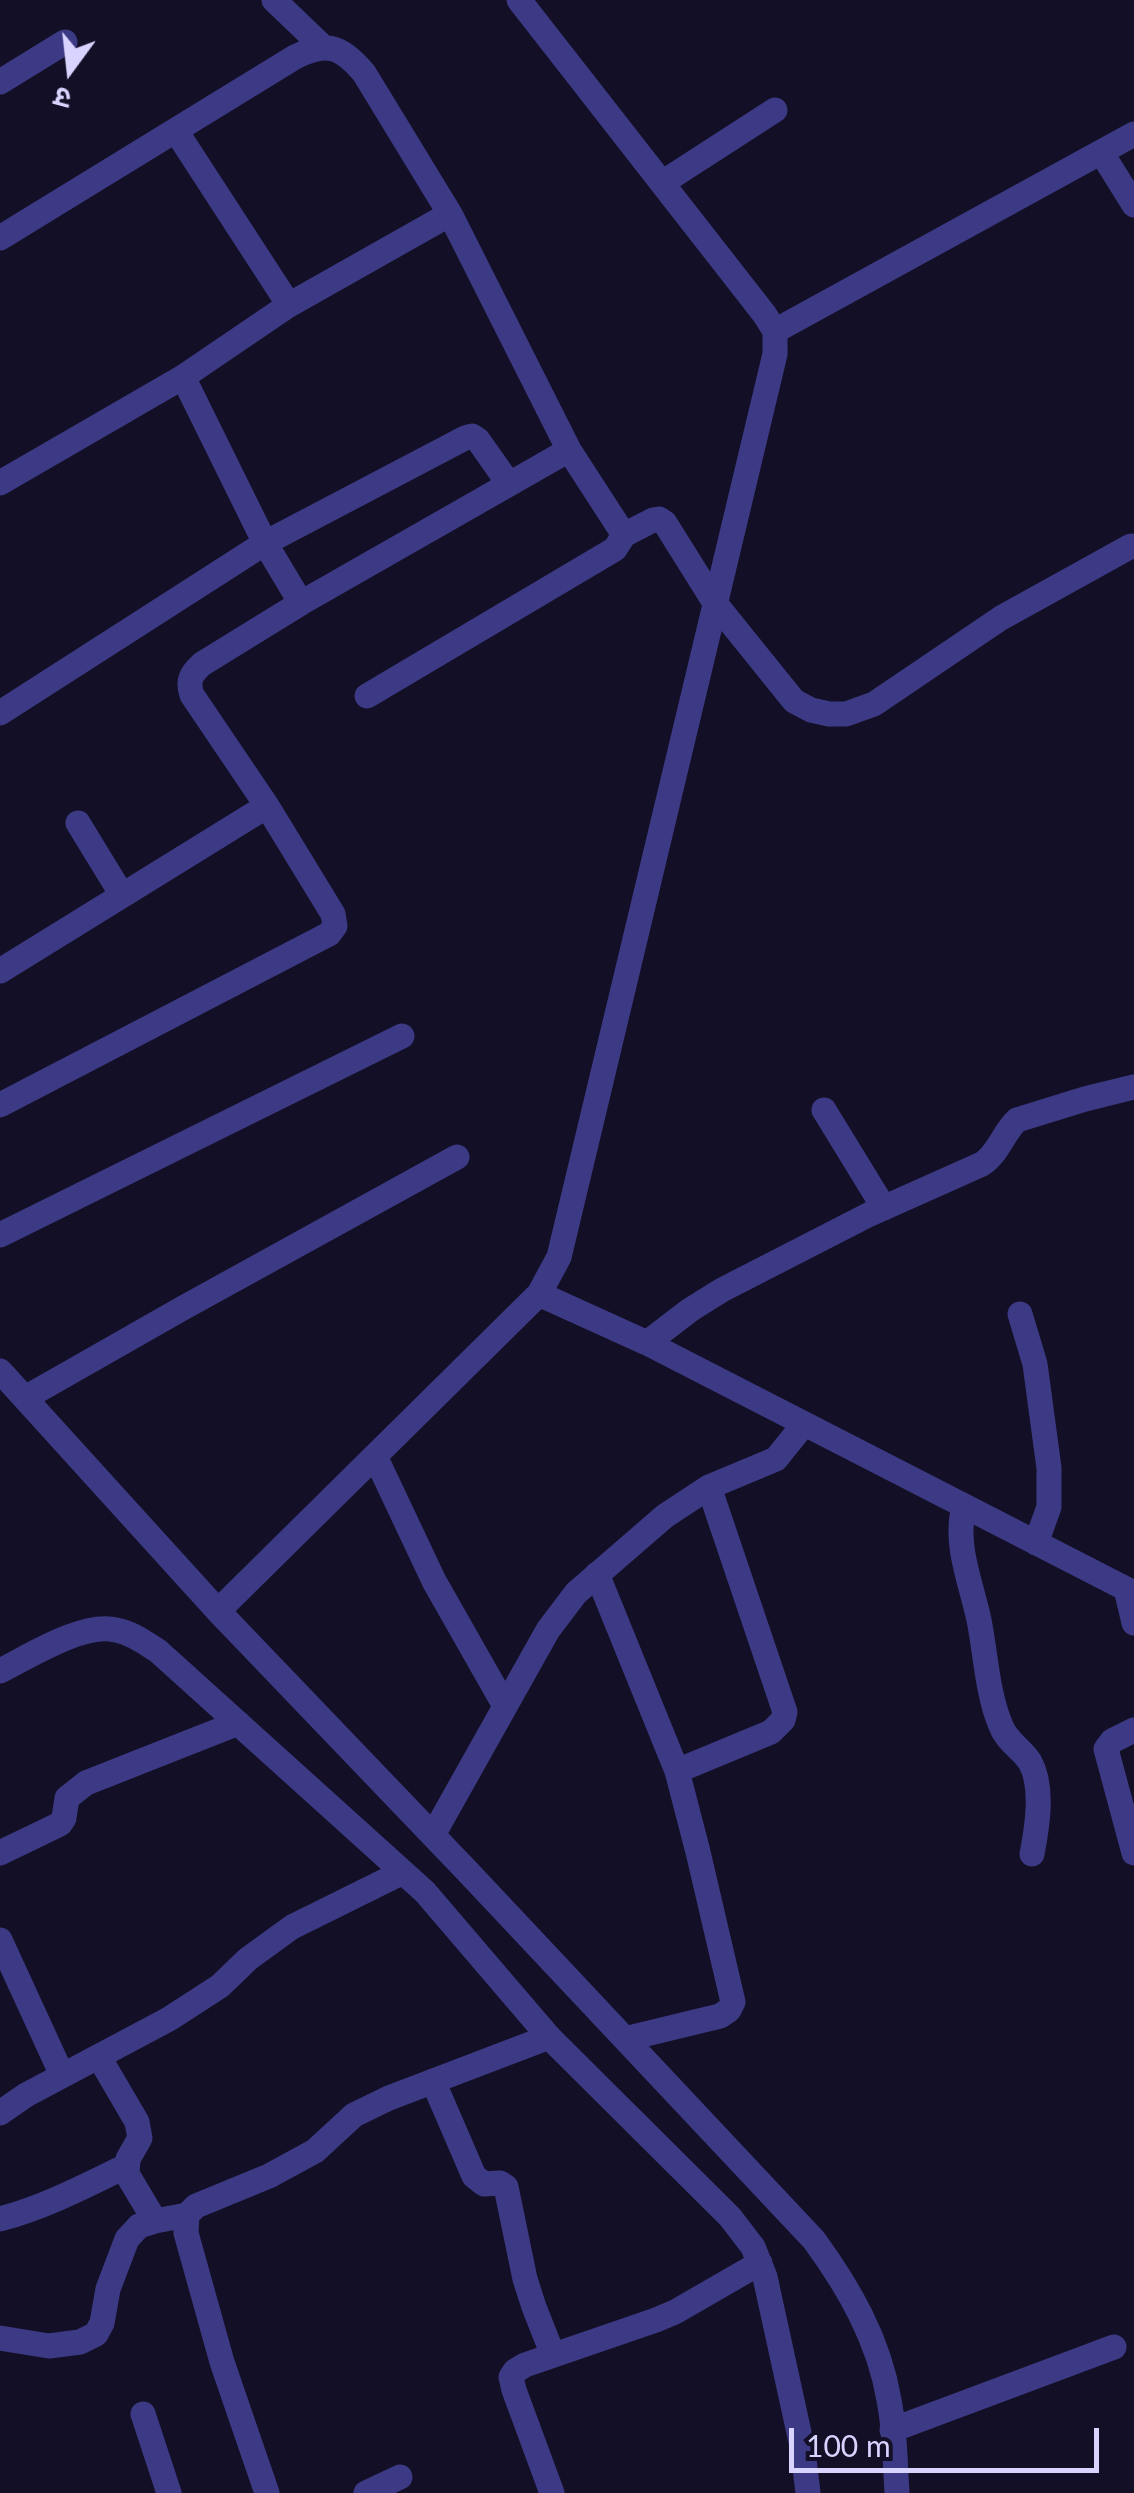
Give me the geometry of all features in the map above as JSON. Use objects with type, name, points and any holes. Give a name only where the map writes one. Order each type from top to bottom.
[{"type":"street","points":[[274,0],[323,47]]},
{"type":"street","points":[[218,1610],[539,1294],[559,1257],[775,354],[775,331],[765,314],[519,0]]},
{"type":"street","points":[[0,82],[64,42]]},
{"type":"street","points":[[0,238],[295,57],[315,47],[330,47],[350,56],[450,214],[569,450],[624,534]]},
{"type":"street","points":[[662,183],[775,110]]},
{"type":"street","points":[[176,130],[289,305]]},
{"type":"street","points":[[775,331],[1134,134]]},
{"type":"street","points":[[1101,152],[1134,205]]},
{"type":"street","points":[[0,483],[182,377],[289,305],[450,214]]},
{"type":"street","points":[[182,377],[265,543],[301,602]]},
{"type":"street","points":[[0,713],[265,543],[465,438],[472,436],[478,440],[510,484]]},
{"type":"street","points":[[0,1105],[329,934],[336,926],[333,914],[267,806],[192,696],[188,684],[192,673],[301,602],[569,450]]},
{"type":"street","points":[[366,696],[615,549],[624,534],[653,520],[665,523],[715,603],[794,701],[830,714],[846,714],[874,704],[1001,618],[1130,546]]},
{"type":"street","points":[[0,972],[267,806]]},
{"type":"street","points":[[78,823],[122,895]]},
{"type":"street","points":[[0,1235],[402,1036]]},
{"type":"street","points":[[647,1343],[722,1290],[989,1160],[1017,1120],[1134,1087]]},
{"type":"street","points":[[824,1110],[884,1208]]},
{"type":"street","points":[[25,1398],[456,1157]]},
{"type":"street","points":[[539,1294],[647,1343],[1130,1591],[1134,1623]]},
{"type":"street","points":[[1020,1314],[1035,1364],[1049,1468],[1048,1506],[1036,1543]]},
{"type":"street","points":[[0,1371],[218,1610],[814,2240],[842,2277],[877,2354],[889,2400],[897,2493]]},
{"type":"street","points":[[433,1835],[548,1630],[576,1593],[665,1516],[709,1487],[776,1459],[804,1424]]},
{"type":"street","points":[[375,1456],[434,1581],[505,1706]]},
{"type":"street","points":[[677,1771],[772,1732],[786,1712],[709,1487]]},
{"type":"street","points":[[964,1506],[962,1551],[993,1702],[1001,1728],[1030,1763],[1034,1775],[1039,1820],[1032,1854]]},
{"type":"street","points":[[598,1574],[677,1771],[732,2002],[720,2016],[626,2039]]},
{"type":"street","points":[[0,1670],[79,1633],[112,1628],[133,1635],[158,1651],[425,1892],[549,2038],[730,2217],[753,2246],[766,2277],[799,2432],[802,2491]]},
{"type":"street","points":[[0,1852],[60,1824],[67,1798],[86,1783],[238,1723]]},
{"type":"street","points":[[1134,1730],[1112,1740],[1106,1748],[1134,1853]]},
{"type":"street","points":[[0,2113],[26,2095],[170,2019],[220,1986],[248,1959],[292,1927],[403,1872]]},
{"type":"street","points":[[0,1940],[62,2076]]},
{"type":"street","points":[[267,2493],[217,2343],[186,2232],[188,2215],[196,2206],[269,2176],[315,2151],[354,2115],[549,2038]]},
{"type":"street","points":[[98,2057],[140,2130],[138,2144],[126,2166],[130,2181],[154,2221]]},
{"type":"street","points":[[434,2082],[474,2176],[484,2184],[500,2183],[506,2187],[525,2279],[553,2355]]},
{"type":"street","points":[[0,2219],[62,2198],[126,2166]]},
{"type":"street","points":[[0,2338],[49,2346],[80,2342],[96,2334],[127,2239],[140,2226],[188,2215]]},
{"type":"street","points":[[552,2493],[514,2390],[511,2377],[515,2371],[666,2316],[760,2263]]},
{"type":"street","points":[[892,2430],[1114,2347]]},
{"type":"street","points":[[143,2414],[170,2493]]},
{"type":"street","points":[[366,2493],[400,2477]]}]
